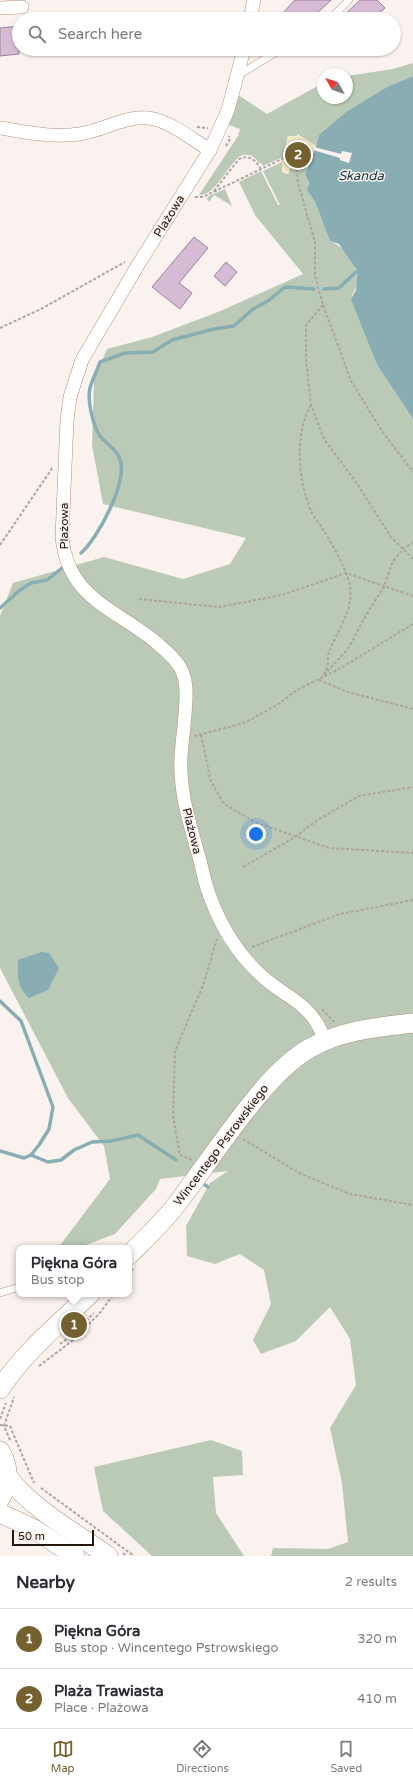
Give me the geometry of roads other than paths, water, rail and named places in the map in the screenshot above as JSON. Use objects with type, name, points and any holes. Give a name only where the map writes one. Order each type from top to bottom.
[{"type":"street","points":[[251,12],[254,0]]},
{"type":"street","points":[[0,8],[22,7]]},
{"type":"street","name":"Plażowa","points":[[242,56],[216,150],[138,265],[82,360],[70,397],[67,420],[62,537],[63,552],[68,566],[82,588],[93,599],[144,633],[171,655],[180,668],[184,678],[186,693],[181,772],[184,796],[206,886],[222,927],[240,953],[262,977],[306,1009],[315,1019],[325,1041]]},
{"type":"street","points":[[0,128],[52,136],[66,136],[88,132],[130,120],[148,119],[168,125],[216,150]]},
{"type":"street","name":"Wincentego Pstrowskiego","points":[[132,1252],[169,1214],[229,1131],[273,1077],[294,1058],[325,1041],[352,1033],[381,1026],[413,1023]]},
{"type":"street","points":[[7,1392],[9,1375],[84,1297]]},
{"type":"street","points":[[0,1500],[7,1486],[8,1477],[5,1446]]},
{"type":"street","points":[[8,1477],[15,1486],[42,1509],[112,1550]]},
{"type":"street","points":[[0,1513],[34,1529],[75,1556]]},
{"type":"lane","points":[[337,12],[349,0]]},
{"type":"lane","points":[[237,76],[270,56]]},
{"type":"lane","points":[[0,1293],[16,1288]]},
{"type":"water","name":"Skanda","points":[[413,76],[413,419],[377,365],[351,299],[356,290],[356,269],[339,244],[330,241],[315,202],[307,190],[309,182],[305,175],[319,135],[346,112],[389,86]]},
{"type":"water","points":[[41,952],[49,953],[59,968],[48,990],[29,998],[20,985],[18,976],[18,960]]},
{"type":"waterway","points":[[324,289],[339,288],[357,271]]},
{"type":"waterway","points":[[81,553],[88,546],[103,523],[116,495],[120,481],[121,469],[119,455],[97,432],[91,413],[89,393],[100,362],[125,353],[153,352],[172,340],[214,329],[234,326],[253,309],[268,301],[285,287],[314,289]]},
{"type":"waterway","points":[[0,608],[20,590],[31,583],[47,580],[66,565]]},
{"type":"waterway","points":[[0,1001],[21,1021],[53,1107],[49,1129],[31,1155],[24,1158],[0,1151]]},
{"type":"waterway","points":[[31,1155],[48,1162],[61,1160],[74,1150],[92,1142],[111,1141],[138,1135],[176,1160]]},
{"type":"place","name":"Plaża Trawiasta","points":[[298,155]]},
{"type":"place","name":"Piękna Góra","points":[[74,1325]]}]
